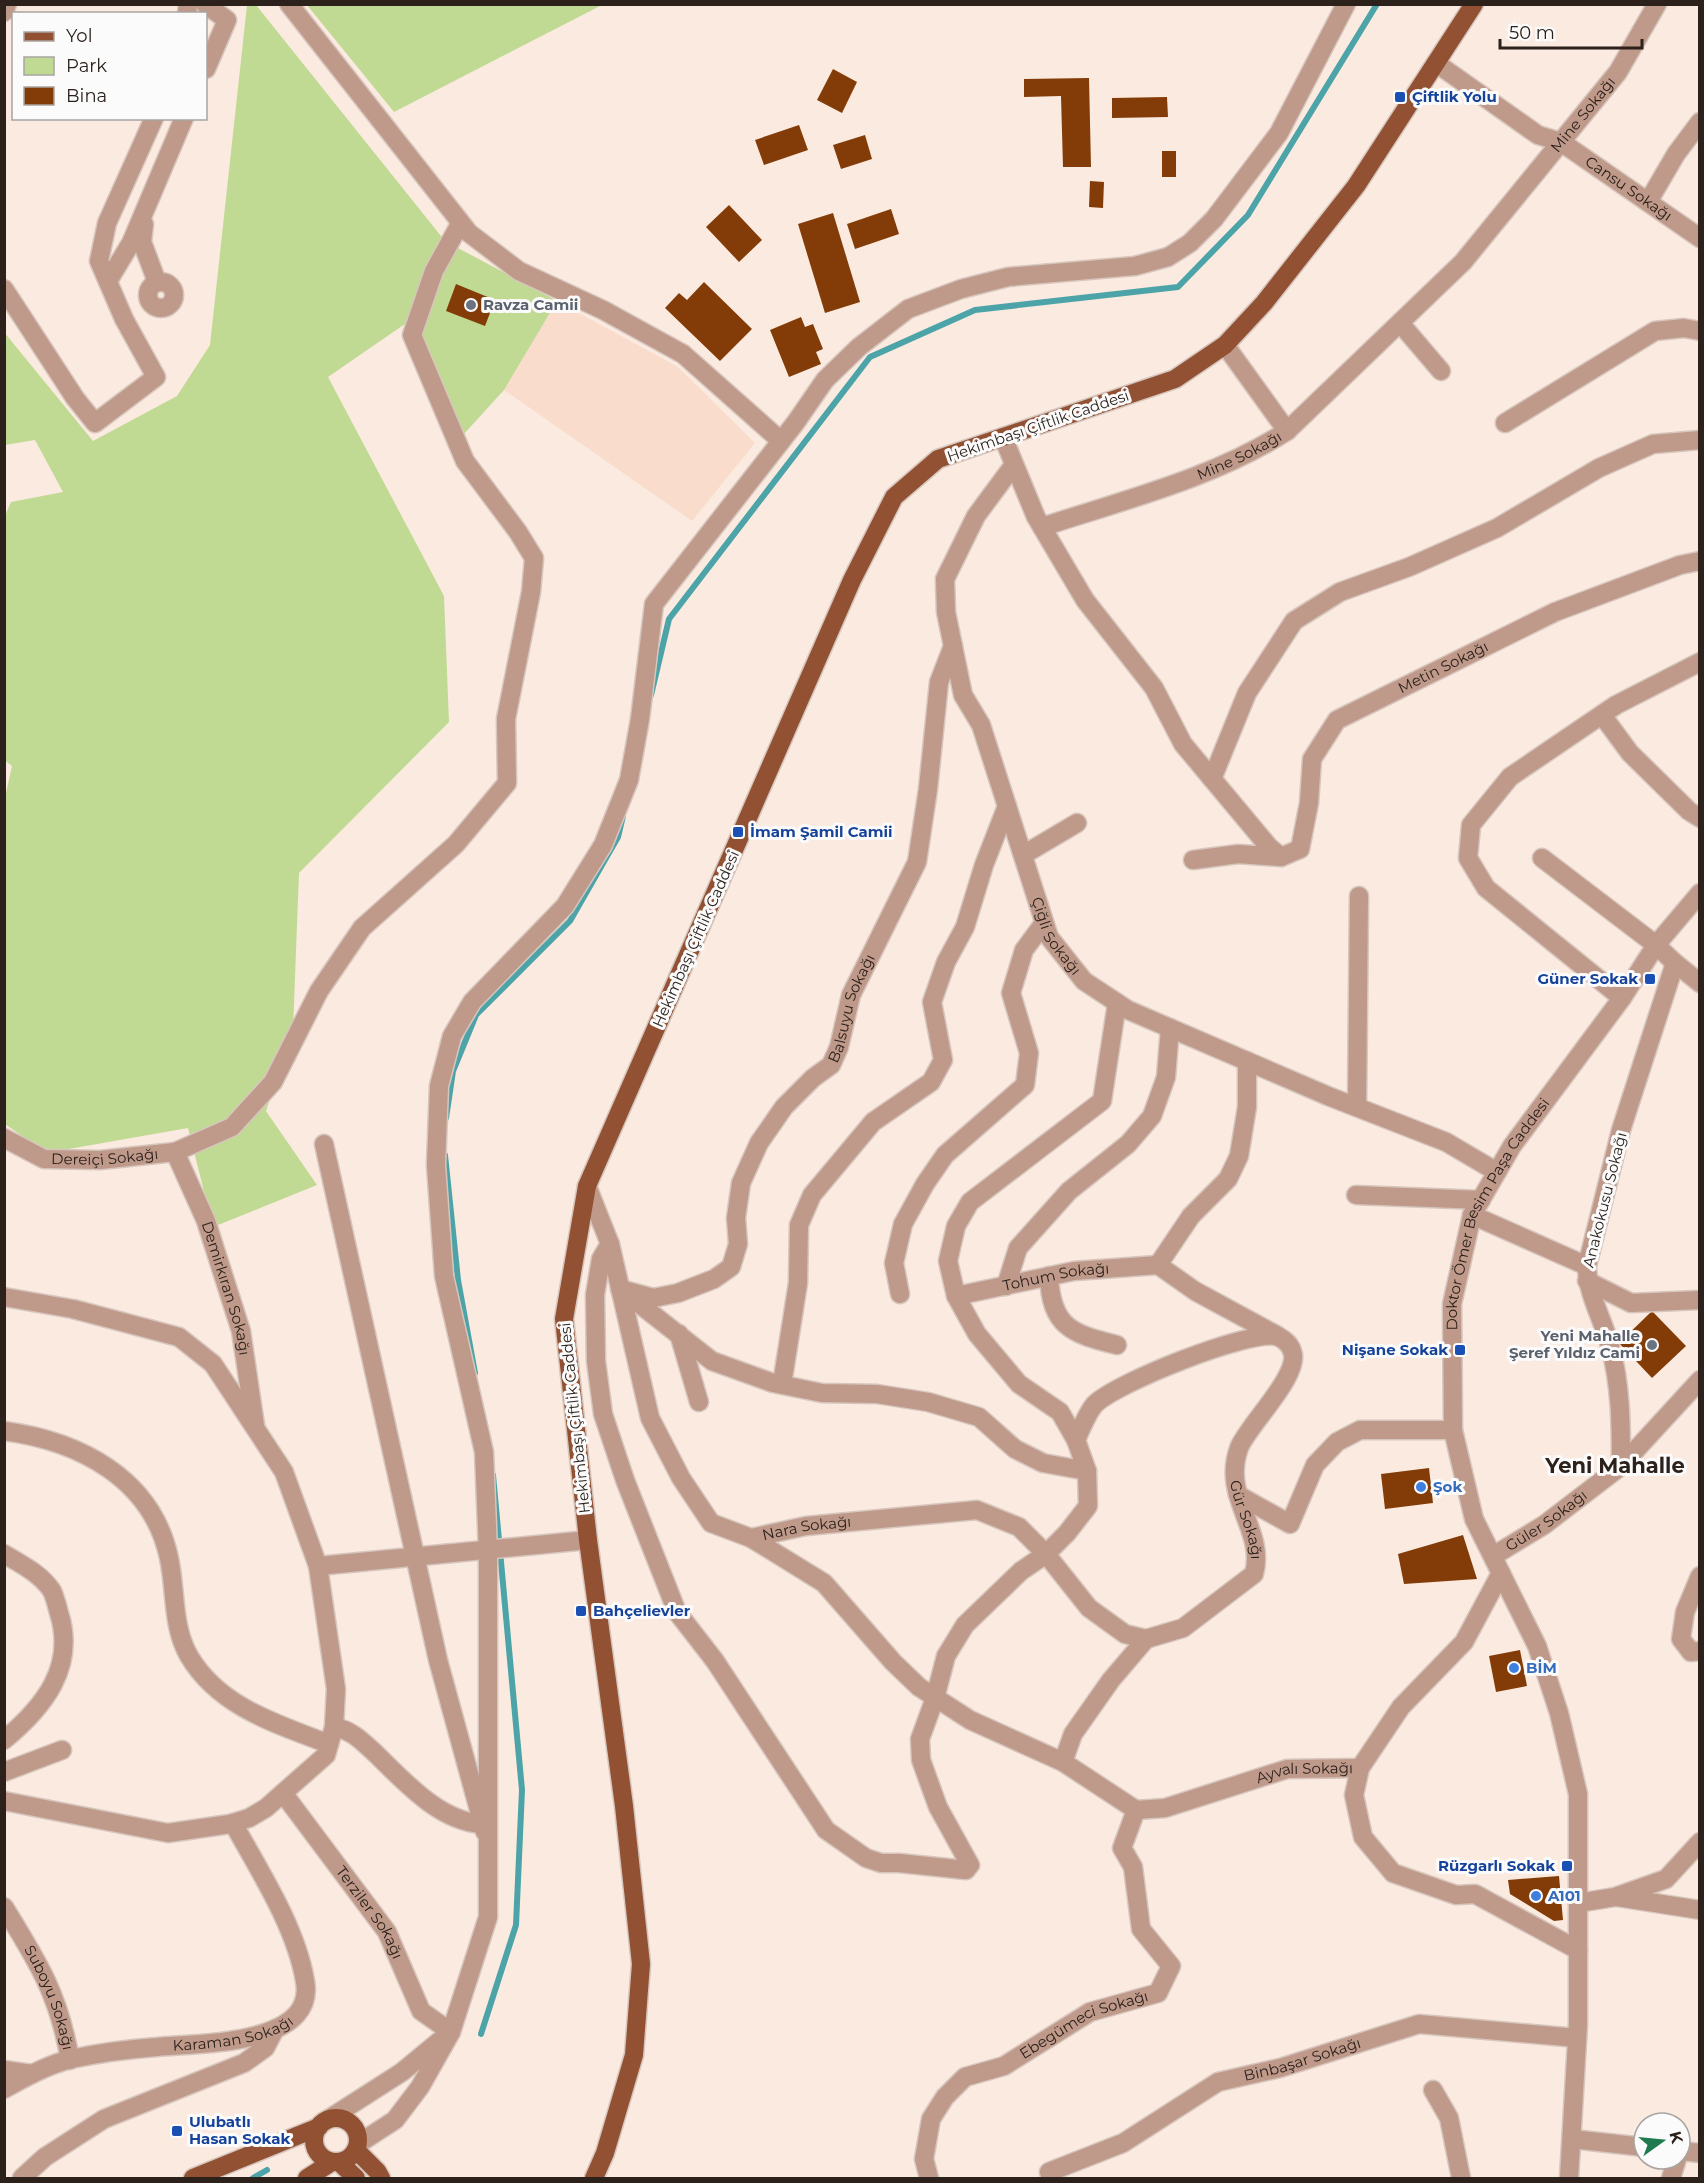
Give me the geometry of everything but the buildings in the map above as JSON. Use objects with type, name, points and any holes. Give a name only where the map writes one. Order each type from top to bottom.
[{"type":"main road","name":"Hekimbaşı Çiftlik Caddesi","points":[[594,2178],[605,2153],[634,2055],[641,1964],[624,1806],[588,1540],[564,1319],[587,1186],[852,580],[894,497],[938,459],[1175,379],[1225,345],[1264,303],[1356,186],[1474,4]]},
{"type":"main road","points":[[194,2178],[321,2125],[330,2119],[345,2120],[356,2129],[357,2147],[352,2156],[307,2178]]},
{"type":"main road","points":[[321,2125],[315,2134],[316,2149],[320,2155],[336,2162],[356,2178]]},
{"type":"main road","points":[[357,2147],[381,2178]]},
{"type":"street","points":[[4,12],[7,4]]},
{"type":"street","points":[[205,4],[227,20],[207,67]]},
{"type":"street","points":[[289,4],[468,233],[519,271],[603,310],[683,354],[781,441]]},
{"type":"street","points":[[357,2147],[395,2120],[420,2087],[451,2032],[488,1917],[498,1550],[484,1452],[444,1276],[436,1165],[439,1086],[450,1046],[472,1002],[565,906],[603,845],[629,780],[640,719],[654,604],[781,441],[825,380],[859,347],[908,309],[961,289],[1008,277],[1135,266],[1167,257],[1190,243],[1214,219],[1279,133],[1346,4]]},
{"type":"street","name":"Mine Sokağı","points":[[1042,527],[1158,489],[1254,452],[1287,431],[1463,262],[1618,72],[1657,4]]},
{"type":"street","name":"Cansu Sokağı","points":[[1436,63],[1538,135],[1561,142],[1700,238]]},
{"type":"street","points":[[4,289],[75,398],[95,423],[156,377],[99,261],[107,223],[153,120]]},
{"type":"street","points":[[108,281],[131,243],[183,120]]},
{"type":"street","points":[[1648,202],[1700,122]]},
{"type":"street","points":[[146,208],[142,242],[157,282]]},
{"type":"street","name":"Dereiçi Sokağı","points":[[4,1138],[44,1159],[100,1160],[175,1152],[232,1127],[273,1082],[319,991],[362,928],[456,844],[507,783],[506,719],[531,592],[534,558],[518,532],[465,461],[412,335],[434,271],[460,224]]},
{"type":"street","points":[[1401,323],[1441,371]]},
{"type":"street","points":[[1505,423],[1655,331],[1684,328],[1700,331]]},
{"type":"street","points":[[1225,345],[1287,431]]},
{"type":"street","points":[[1003,437],[1013,466],[1042,527],[1085,600],[1154,688],[1183,744],[1269,847],[1281,857]]},
{"type":"street","points":[[1212,779],[1247,693],[1294,621],[1340,592],[1409,567],[1497,528],[1599,468],[1653,444],[1700,440]]},
{"type":"street","name":"Çiğli Sokağı","points":[[1013,466],[976,516],[945,579],[946,612],[963,695],[981,725],[1049,938],[1084,981],[1117,1003],[1247,1061],[1446,1142],[1497,1172]]},
{"type":"street","name":"Metin Sokağı","points":[[1281,857],[1300,849],[1310,803],[1312,759],[1337,720],[1555,612],[1680,565],[1700,561]]},
{"type":"street","name":"Balsuyu Sokağı","points":[[620,1288],[654,1298],[678,1293],[714,1280],[731,1267],[738,1244],[736,1218],[741,1183],[759,1143],[784,1107],[813,1078],[831,1065],[839,1047],[851,995],[917,862],[928,789],[939,682],[953,646]]},
{"type":"street","points":[[1622,998],[1486,888],[1468,858],[1471,825],[1510,777],[1602,715],[1700,662]]},
{"type":"street","points":[[1602,715],[1630,753],[1689,811],[1700,818]]},
{"type":"street","points":[[782,1384],[798,1283],[800,1225],[812,1196],[873,1122],[931,1082],[943,1060],[932,1002],[946,962],[965,927],[984,865],[1007,806]]},
{"type":"street","points":[[1023,855],[1077,823]]},
{"type":"street","points":[[1193,860],[1238,854],[1281,857]]},
{"type":"street","points":[[1542,858],[1656,945],[1700,983]]},
{"type":"street","name":"Doktor Ömer Besim Paşa Caddesi","points":[[1569,2178],[1577,2038],[1578,1794],[1559,1713],[1537,1646],[1474,1519],[1453,1430],[1452,1304],[1476,1207],[1512,1146],[1622,998],[1656,945],[1700,893]]},
{"type":"street","points":[[1357,1107],[1359,896]]},
{"type":"street","points":[[900,1294],[894,1263],[903,1224],[925,1184],[945,1155],[1025,1084],[1029,1053],[1011,993],[1024,950],[1044,923]]},
{"type":"street","name":"Anakokusu Sokağı","points":[[1621,1466],[1622,1414],[1611,1347],[1587,1274],[1621,1130],[1675,963]]},
{"type":"street","points":[[610,1244],[601,1258],[595,1296],[596,1361],[603,1414],[625,1480],[677,1612],[715,1661],[826,1830],[866,1858],[881,1863],[966,1870],[970,1865],[938,1807],[921,1760],[920,1739],[935,1698],[946,1656],[965,1625],[1021,1571],[1046,1554],[1067,1533],[1088,1506],[1087,1471],[1076,1440],[1060,1412],[1019,1384],[977,1334],[956,1296],[948,1261],[956,1226],[970,1202],[1102,1101],[1117,1003]]},
{"type":"street","points":[[1006,1286],[1018,1248],[1069,1191],[1128,1144],[1152,1116],[1166,1077],[1170,1028]]},
{"type":"street","points":[[1247,1061],[1247,1107],[1239,1156],[1228,1179],[1191,1216],[1158,1265],[1195,1291],[1278,1336]]},
{"type":"street","points":[[324,1144],[415,1558],[482,1824],[490,1847]]},
{"type":"street","name":"Demirkıran Sokağı","points":[[175,1152],[206,1221],[241,1331],[256,1430]]},
{"type":"street","name":"Nara Sokağı","points":[[587,1186],[610,1244],[650,1418],[681,1478],[711,1523],[751,1538],[806,1526],[977,1510],[1019,1527],[1046,1554],[1089,1608],[1125,1634],[1146,1639]]},
{"type":"street","points":[[1356,1195],[1476,1207],[1587,1274],[1630,1303],[1700,1300]]},
{"type":"street","name":"Tohum Sokağı","points":[[956,1296],[1074,1271],[1158,1265]]},
{"type":"street","points":[[1049,1276],[1050,1302],[1057,1316],[1083,1337],[1117,1346]]},
{"type":"street","points":[[620,1288],[712,1361],[782,1384],[822,1393],[878,1394],[928,1402],[969,1414],[979,1417],[1015,1449],[1043,1463],[1087,1471]]},
{"type":"street","points":[[4,1297],[94,1314],[179,1337],[213,1365],[284,1472],[318,1566],[336,1689],[332,1735],[326,1755],[283,1793],[249,1818],[233,1823],[168,1833],[4,1801]]},
{"type":"street","points":[[679,1334],[699,1402]]},
{"type":"street","points":[[1076,1440],[1094,1405],[1116,1390],[1172,1364],[1263,1336],[1278,1336]]},
{"type":"street","name":"Gür Sokağı","points":[[1146,1639],[1183,1628],[1254,1574],[1257,1549],[1233,1477],[1240,1447],[1269,1408],[1293,1363],[1293,1353],[1288,1344],[1278,1336]]},
{"type":"street","name":"Güler Sokağı","points":[[1493,1556],[1544,1524],[1621,1466],[1700,1380]]},
{"type":"street","points":[[1238,1495],[1290,1524],[1315,1465],[1337,1442],[1360,1430],[1453,1430]]},
{"type":"street","points":[[4,1431],[28,1434],[90,1454],[128,1483],[149,1508],[169,1557],[174,1602],[189,1656],[228,1699],[259,1718],[332,1735],[345,1729],[358,1737],[411,1787],[440,1808],[464,1821],[482,1824]]},
{"type":"street","points":[[751,1538],[824,1583],[893,1662],[919,1687],[970,1720],[1063,1762],[1136,1810]]},
{"type":"street","points":[[318,1566],[588,1540]]},
{"type":"street","points":[[4,1554],[31,1570],[52,1591],[65,1647],[57,1676],[44,1701],[26,1723],[4,1740]]},
{"type":"street","name":"Ayvalı Sokağı","points":[[1136,1810],[1165,1808],[1287,1769],[1360,1768],[1401,1707],[1464,1641],[1501,1573]]},
{"type":"street","points":[[1700,1576],[1685,1612],[1681,1639],[1691,1652],[1700,1651]]},
{"type":"street","points":[[1063,1762],[1073,1734],[1111,1680],[1146,1639]]},
{"type":"street","points":[[4,1726],[26,1723]]},
{"type":"street","points":[[4,1772],[62,1750]]},
{"type":"street","points":[[1360,1768],[1354,1795],[1363,1837],[1393,1874],[1456,1895],[1474,1894],[1578,1950]]},
{"type":"street","name":"Terziler Sokağı","points":[[283,1793],[387,1932],[421,2011],[451,2032]]},
{"type":"street","name":"Ebegümeci Sokağı","points":[[929,2178],[924,2159],[931,2119],[945,2097],[965,2077],[1004,2066],[1090,2012],[1158,1993],[1171,1966],[1141,1929],[1133,1867],[1122,1848],[1136,1810]]},
{"type":"street","name":"Karaman Sokağı","points":[[4,2089],[32,2074],[70,2060],[154,2047],[231,2042],[275,2029],[294,2018],[305,2002],[306,1982],[292,1937],[233,1823]]},
{"type":"street","points":[[1578,1903],[1615,1897],[1666,1879],[1700,1842]]},
{"type":"street","points":[[1615,1897],[1700,1910]]},
{"type":"street","name":"Suboyu Sokağı","points":[[4,1907],[48,1980],[64,2025],[70,2060]]},
{"type":"street","name":"Binbaşar Sokağı","points":[[1050,2175],[1123,2143],[1218,2082],[1280,2068],[1419,2024],[1577,2038]]},
{"type":"street","points":[[22,2178],[45,2157],[104,2119],[244,2063],[265,2048],[275,2029]]},
{"type":"street","points":[[321,2125],[402,2072],[451,2032]]},
{"type":"street","points":[[4,2070],[32,2074]]},
{"type":"street","points":[[1433,2090],[1449,2118],[1461,2178]]},
{"type":"street","points":[[1572,2139],[1632,2146]]},
{"type":"shaded area","points":[[557,301],[678,367],[755,443],[692,521],[504,390]]},
{"type":"green space","points":[[247,5],[256,5],[445,241],[557,301],[504,390],[463,435],[432,384],[418,315],[328,377],[444,596],[449,722],[299,873],[293,1030],[266,1111],[317,1185],[213,1227],[188,1128],[46,1153],[5,1124],[4,802],[12,766],[4,760],[5,516],[11,502],[63,492],[35,440],[5,445],[4,332],[93,441],[177,396],[210,345]]},
{"type":"green space","points":[[307,5],[602,5],[394,112]]},
{"type":"waterway","points":[[651,695],[669,619],[870,357],[975,310],[1178,287],[1248,215],[1377,4]]},
{"type":"waterway","points":[[446,1118],[453,1071],[476,1015],[570,921],[618,837],[623,816]]},
{"type":"waterway","points":[[445,1155],[458,1280],[475,1373]]},
{"type":"waterway","points":[[481,2034],[516,1925],[522,1790],[493,1475]]},
{"type":"waterway","points":[[253,2178],[267,2170]]},
{"type":"place","name":"Çiftlik Yolu","points":[[1400,97]]},
{"type":"place","name":"Ravza Camii","points":[[471,305]]},
{"type":"place","name":"İmam Şamil Camii","points":[[738,832]]},
{"type":"place","name":"Güner Sokak","points":[[1650,979]]},
{"type":"place","name":"Yeni Mahalle Şeref Yıldız Cami","points":[[1652,1345]]},
{"type":"place","name":"Nişane Sokak","points":[[1460,1350]]},
{"type":"place","name":"Şok","points":[[1421,1487]]},
{"type":"place","name":"Bahçelievler","points":[[581,1611]]},
{"type":"place","name":"BİM","points":[[1514,1668]]},
{"type":"place","name":"Rüzgarlı Sokak","points":[[1567,1866]]},
{"type":"place","name":"A101","points":[[1536,1896]]},
{"type":"place","name":"Ulubatlı Hasan Sokak","points":[[177,2131]]},
{"type":"district","name":"Yeni Mahalle","points":[[1615,1466]]}]
